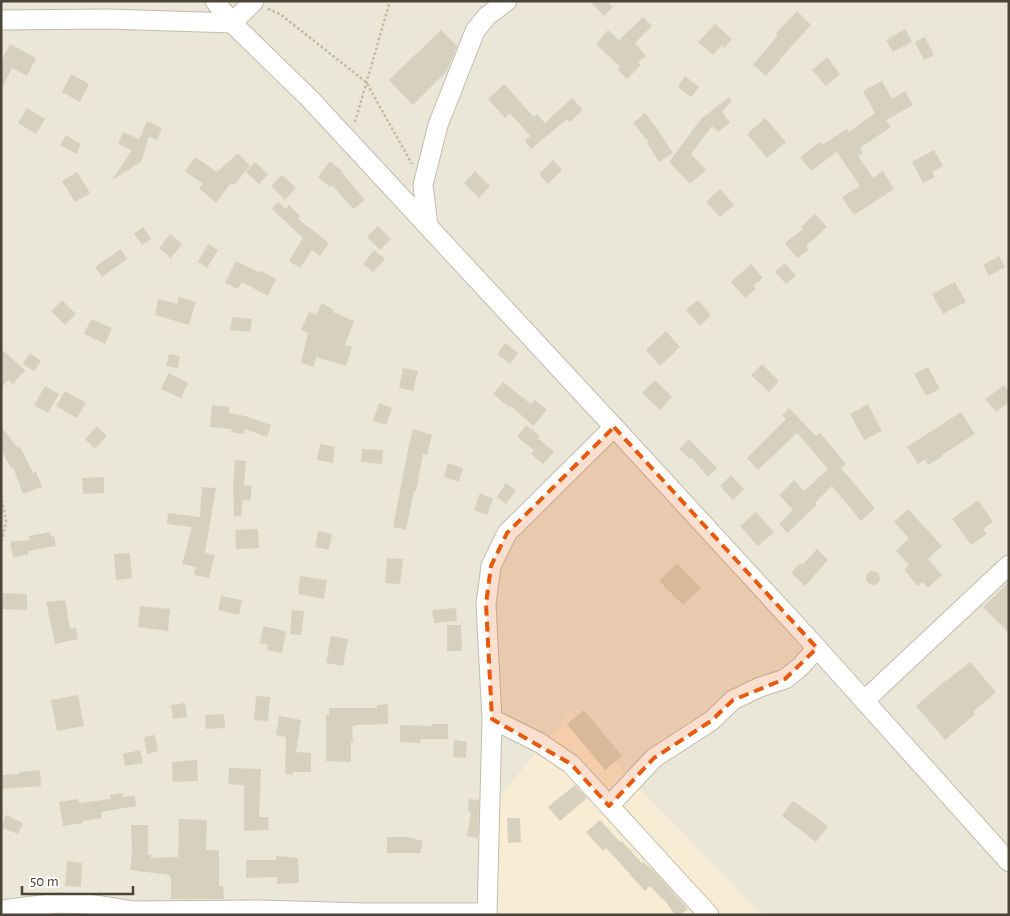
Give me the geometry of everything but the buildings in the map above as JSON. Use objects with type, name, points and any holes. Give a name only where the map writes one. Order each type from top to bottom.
[{"type":"street","points":[[215,1],[232,23],[310,99],[614,427],[817,648],[1009,862]]},
{"type":"street","points":[[428,226],[423,185],[438,125],[475,31],[487,16],[507,1]]},
{"type":"street","points":[[1,20],[108,19],[232,23],[253,3]]},
{"type":"street","points":[[1,910],[58,903],[88,904],[133,910],[487,914],[492,719],[486,604],[491,566],[507,533],[614,427]]},
{"type":"street","points":[[864,701],[1009,565]]},
{"type":"street","points":[[609,806],[654,758],[711,721],[733,700],[760,687],[785,679],[800,667],[817,648]]},
{"type":"street","points":[[492,719],[540,743],[571,764],[709,915]]},
{"type":"path","points":[[349,141],[390,1]]},
{"type":"path","points":[[253,3],[280,14],[366,82],[423,185]]},
{"type":"path","points":[[1,495],[6,521],[1,546]]},
{"type":"highlighted area","points":[[614,427],[817,648],[785,679],[733,700],[711,721],[654,758],[609,806],[571,764],[492,719],[486,604],[491,566],[507,533]]},
{"type":"shaded area","points":[[1,1],[1009,1],[1009,915],[1,915]]},
{"type":"shaded area","points":[[571,711],[641,790],[762,915],[494,915],[490,808]]}]
